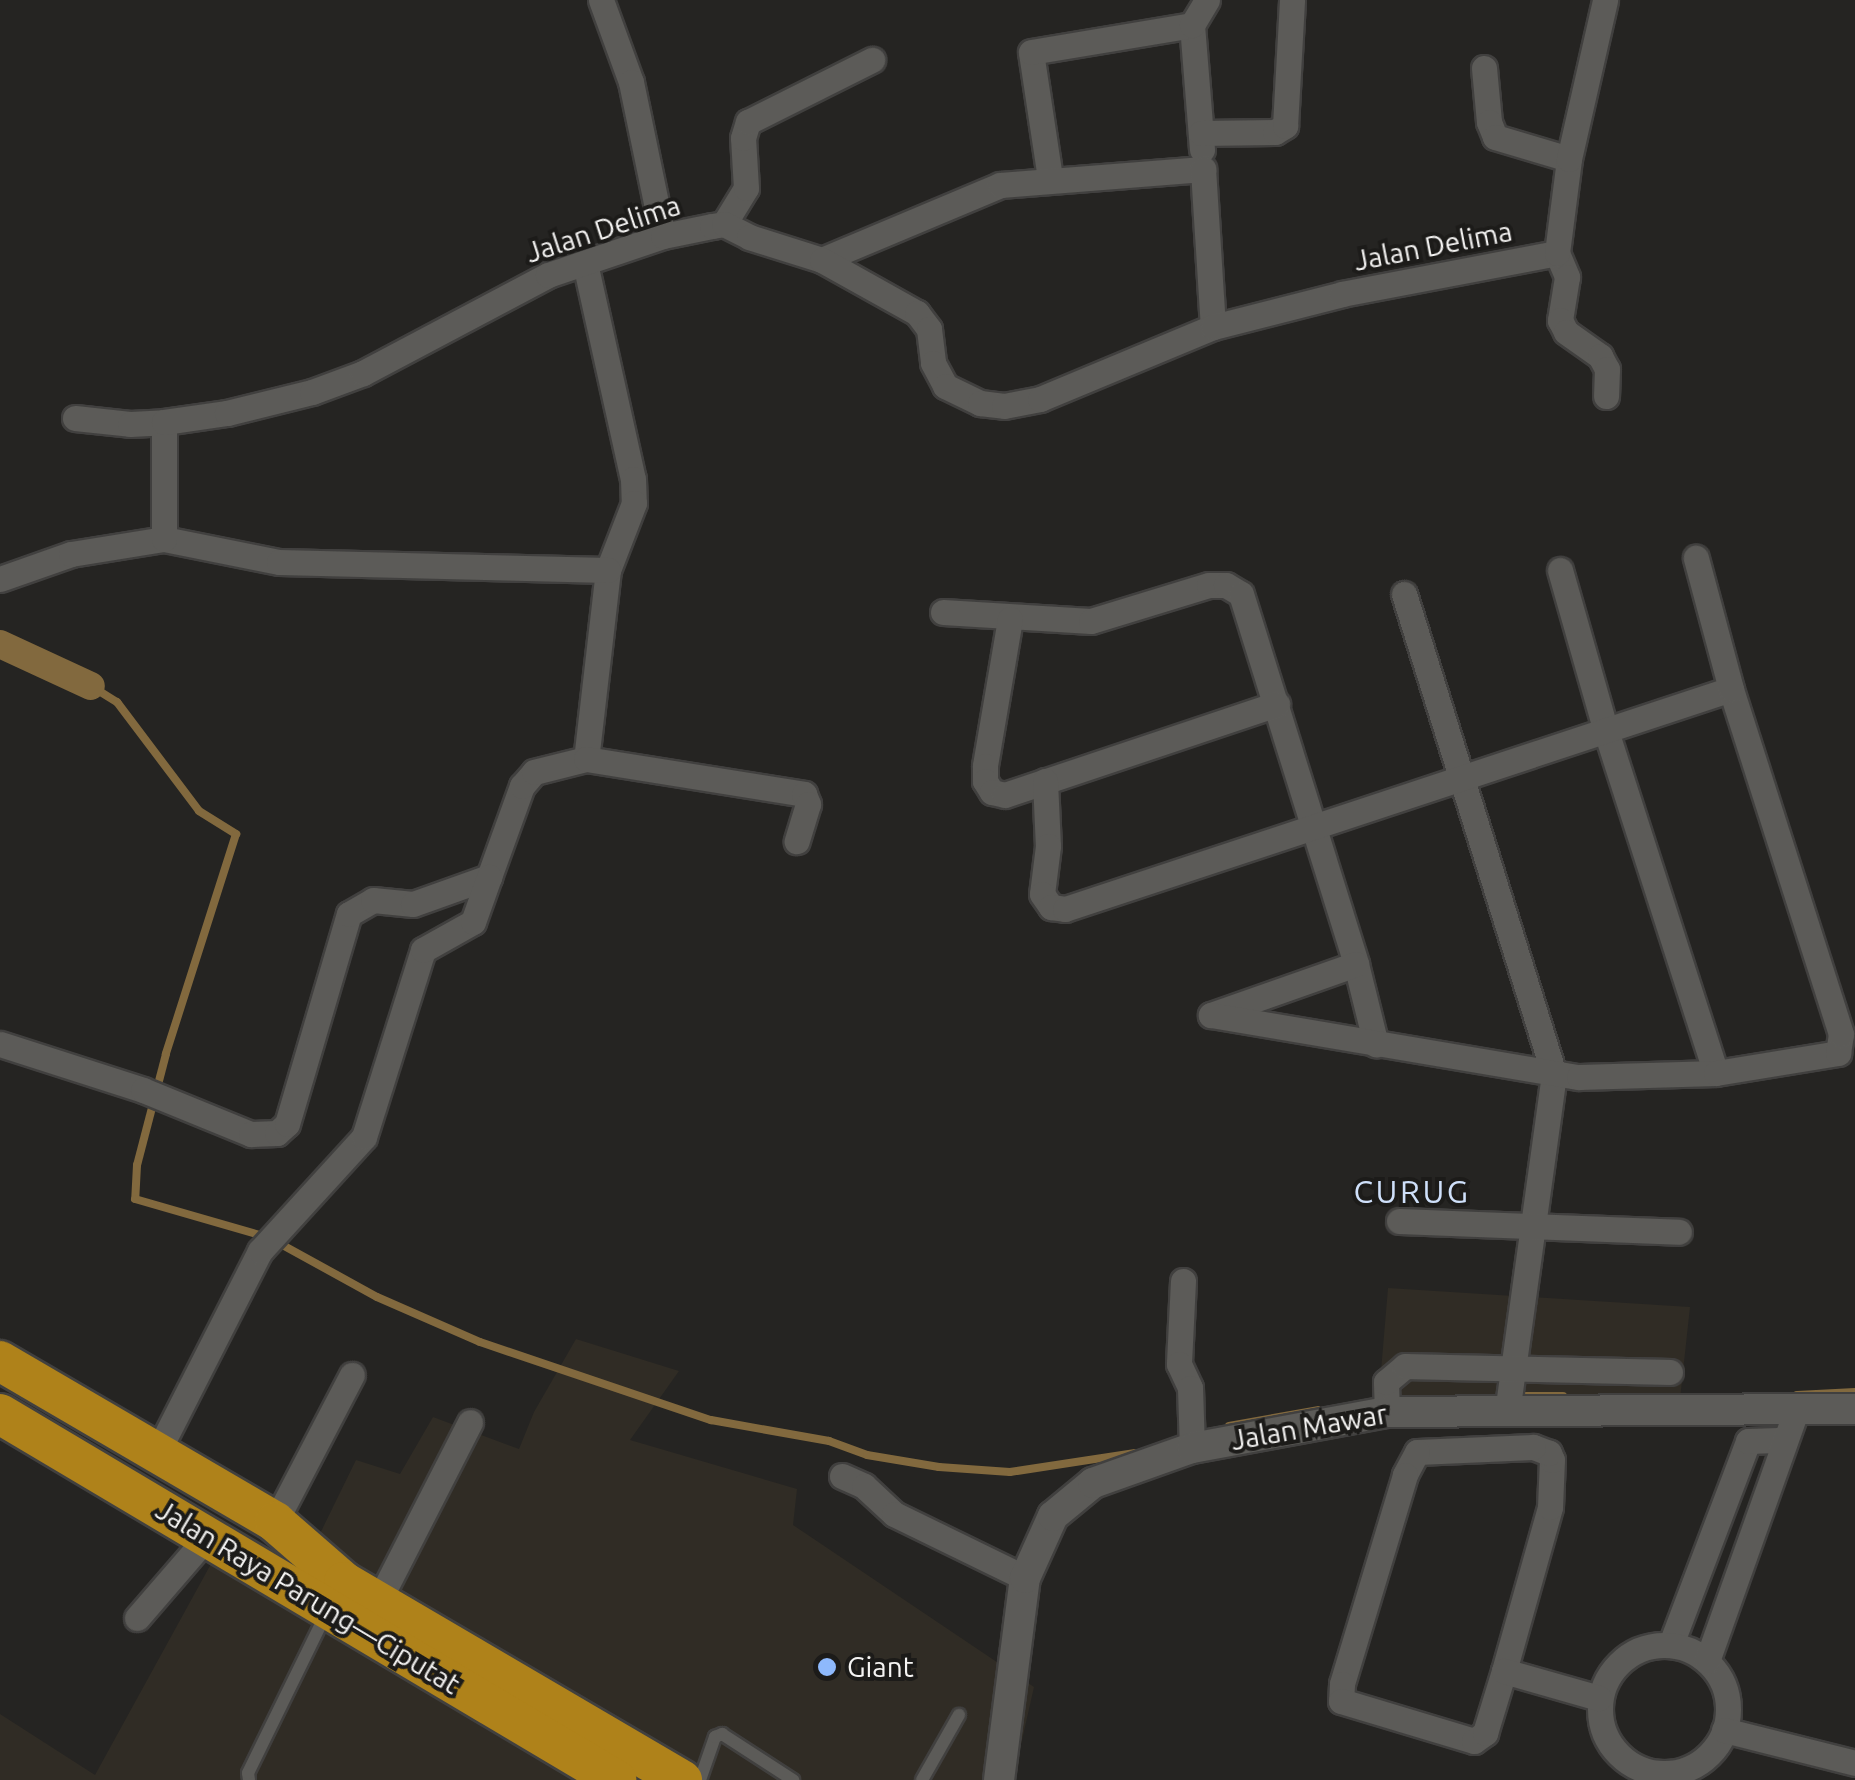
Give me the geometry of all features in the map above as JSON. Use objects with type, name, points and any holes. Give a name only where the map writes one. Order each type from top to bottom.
[{"type":"highway","name":"Jalan Raya Parung—Ciputat","points":[[0,1361],[275,1522],[336,1596],[378,1602],[682,1780]]},
{"type":"highway","name":"Jalan Raya Parung—Ciputat","points":[[0,1414],[206,1538],[336,1596],[616,1780]]},
{"type":"street","points":[[600,0],[636,101],[663,236]]},
{"type":"street","points":[[1208,0],[1192,25],[1213,328]]},
{"type":"street","points":[[1202,133],[1275,132],[1285,126],[1292,0]]},
{"type":"street","points":[[1605,0],[1569,159],[1558,252],[1566,277],[1560,320],[1566,332],[1600,356],[1607,369],[1606,396]]},
{"type":"street","points":[[1050,178],[1031,52],[1192,25]]},
{"type":"street","points":[[724,224],[746,188],[742,138],[748,122],[872,60]]},
{"type":"street","points":[[1484,68],[1494,137],[1569,159]]},
{"type":"street","points":[[822,260],[1000,185],[1050,178],[1203,169]]},
{"type":"street","name":"Jalan Delima","points":[[75,418],[130,424],[164,422],[227,413],[312,392],[363,374],[548,275],[663,236],[724,224],[749,238],[822,260],[926,322],[937,375],[945,386],[980,403],[1004,406],[1040,399],[1213,328],[1342,294],[1558,252]]},
{"type":"street","points":[[585,263],[633,479],[634,503],[608,570],[586,759]]},
{"type":"street","points":[[164,422],[164,539]]},
{"type":"street","points":[[0,579],[71,554],[164,539],[280,562],[608,570]]},
{"type":"street","points":[[1356,964],[1210,1015],[1554,1074],[1623,1078],[1716,1073],[1829,1057],[1843,1045],[1732,690],[1696,558]]},
{"type":"street","points":[[1560,570],[1606,731],[1716,1073]]},
{"type":"street","points":[[943,612],[1010,619],[1091,620],[1210,584],[1226,585],[1241,594],[1356,964],[1376,1045]]},
{"type":"street","points":[[1404,594],[1554,1074],[1509,1392]]},
{"type":"street","points":[[1010,619],[985,781],[992,792],[1005,795],[1277,704]]},
{"type":"street","points":[[1045,781],[1048,846],[1042,894],[1051,907],[1065,909],[1732,690]]},
{"type":"street","points":[[157,1453],[260,1251],[364,1137],[423,950],[472,922],[522,786],[534,772],[586,759],[804,794],[808,804],[797,842]]},
{"type":"street","points":[[0,1044],[143,1090],[251,1134],[277,1133],[287,1124],[349,914],[373,900],[413,904],[489,877]]},
{"type":"street","points":[[1399,1221],[1679,1232]]},
{"type":"street","points":[[1183,1281],[1179,1364],[1190,1388],[1192,1443]]},
{"type":"street","points":[[1387,1400],[1405,1366],[1509,1392],[1656,1389]]},
{"type":"street","points":[[275,1522],[352,1376]]},
{"type":"street","name":"Jalan Mawar","points":[[999,1780],[1025,1578],[1040,1537],[1072,1498],[1093,1483],[1192,1443],[1387,1400],[1509,1392],[1656,1389],[1796,1411],[1855,1409]]},
{"type":"street","points":[[1707,1661],[1796,1411]]},
{"type":"street","points":[[378,1602],[470,1422]]},
{"type":"street","points":[[1671,1644],[1748,1441],[1785,1440]]},
{"type":"street","points":[[1533,1447],[1549,1454],[1552,1460],[1550,1507],[1504,1671],[1481,1740],[1340,1701],[1405,1475],[1417,1452],[1533,1447]]},
{"type":"street","points":[[842,1476],[864,1486],[894,1514],[1025,1578]]},
{"type":"street","points":[[136,1618],[206,1538]]},
{"type":"street","points":[[1671,1644],[1691,1649],[1707,1661],[1726,1693],[1724,1730],[1704,1759],[1688,1769],[1652,1776],[1626,1772],[1600,1723],[1599,1698],[1613,1668],[1639,1648],[1671,1644]]},
{"type":"street","points":[[1504,1671],[1599,1698]]},
{"type":"street","points":[[1724,1730],[1855,1764]]},
{"type":"lane","points":[[250,1780],[248,1773],[336,1596]]},
{"type":"lane","points":[[922,1780],[959,1714]]},
{"type":"lane","points":[[700,1780],[716,1738],[722,1734],[793,1780]]},
{"type":"shaded area","points":[[1388,1288],[1690,1307],[1679,1408],[1379,1395]]},
{"type":"shaded area","points":[[576,1339],[679,1371],[630,1440],[797,1489],[793,1525],[1034,1687],[1013,1780],[0,1780],[0,1714],[95,1775],[212,1562],[287,1601],[356,1460],[400,1474],[433,1417],[519,1449],[534,1412]]},
{"type":"waterway","points":[[0,644],[91,686]]},
{"type":"waterway","points":[[91,686],[117,702],[199,811],[236,834],[166,1054],[137,1165],[135,1199],[267,1237]]},
{"type":"waterway","points":[[277,1242],[377,1297],[480,1342],[711,1420],[829,1441],[867,1455],[939,1467],[1010,1472],[1134,1453]]},
{"type":"waterway","points":[[1797,1395],[1855,1392]]},
{"type":"waterway","points":[[1512,1396],[1563,1396]]},
{"type":"waterway","points":[[1229,1426],[1318,1410]]},
{"type":"place","name":"Giant","points":[[827,1667]]},
{"type":"district","name":"CURUG","points":[[1412,1191]]}]
